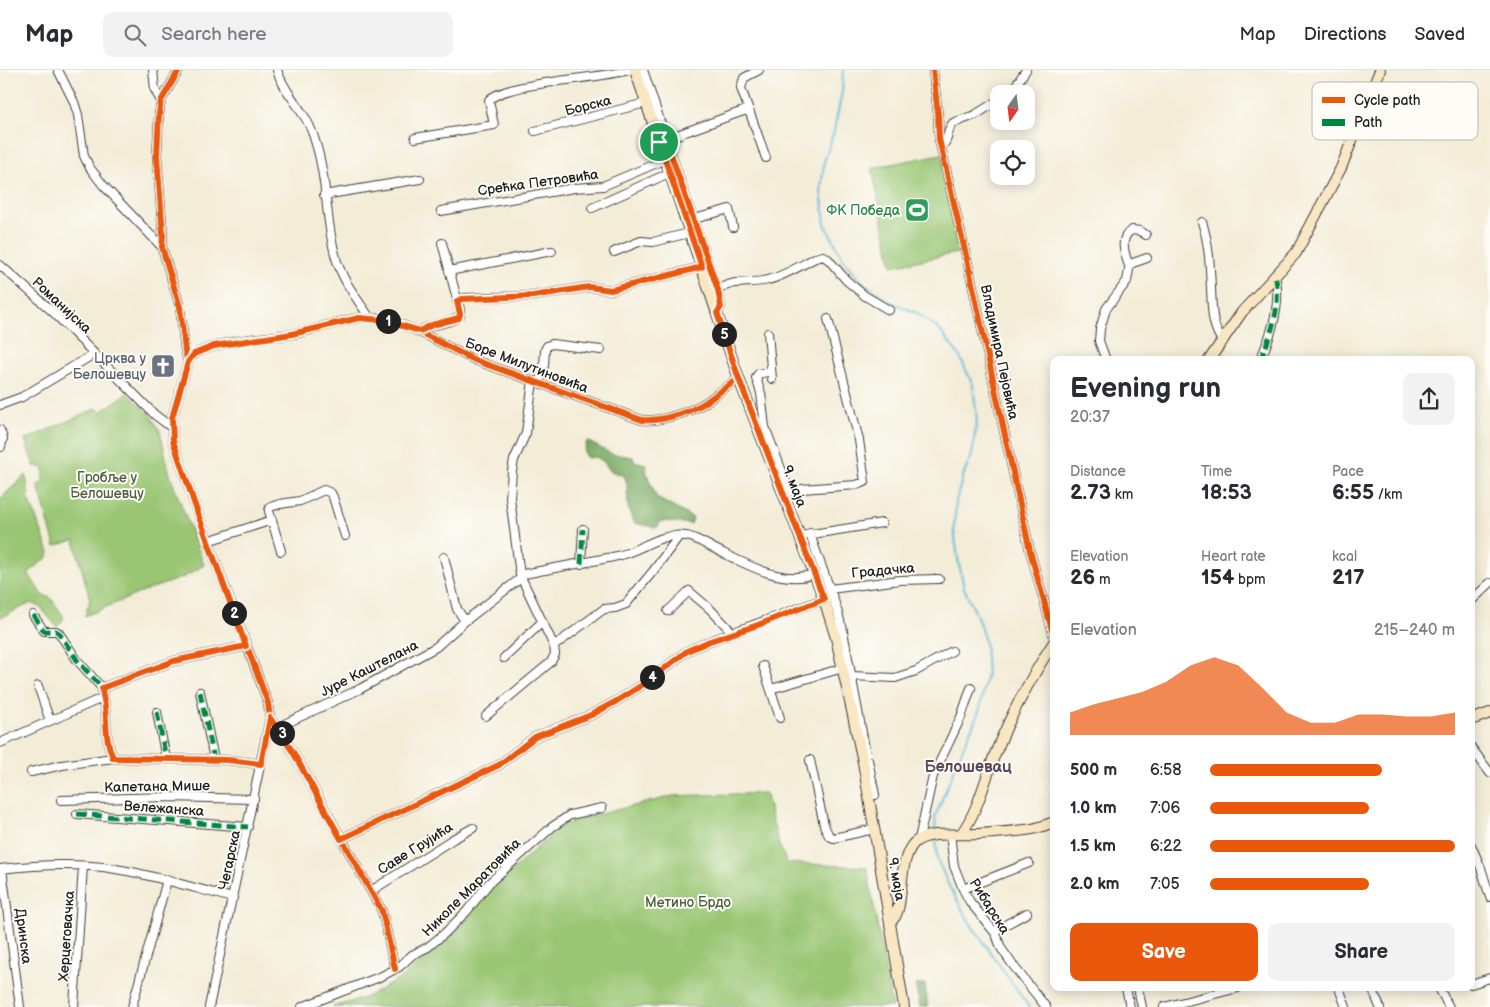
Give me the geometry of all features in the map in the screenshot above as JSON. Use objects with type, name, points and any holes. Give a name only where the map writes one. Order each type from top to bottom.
[{"type":"main road","name":"9. маја","points":[[635,70],[662,141],[664,160],[689,220],[689,233],[739,379],[805,534],[814,574],[836,638],[866,764],[874,829],[904,1007]]},
{"type":"main road","points":[[1375,82],[1380,70]]},
{"type":"main road","points":[[1212,356],[1242,312],[1296,253],[1341,168],[1352,140]]},
{"type":"main road","points":[[952,834],[969,818],[996,752],[1031,677],[1050,648]]},
{"type":"main road","points":[[1475,719],[1490,713]]},
{"type":"main road","points":[[969,818],[971,828],[978,834]]},
{"type":"main road","points":[[891,922],[895,918],[898,906],[906,855],[914,842],[930,836],[1031,829],[1050,823]]},
{"type":"street","points":[[58,70],[74,102],[78,115],[84,156],[90,168],[103,185],[162,247]]},
{"type":"street","points":[[153,70],[155,90],[161,101]]},
{"type":"street","points":[[179,70],[161,101],[157,156],[163,235],[162,247],[180,307],[188,362],[174,407],[171,427],[177,453],[268,704],[270,718],[278,727],[293,752],[384,916],[395,970]]},
{"type":"street","points":[[277,70],[284,88],[309,126],[319,155],[324,195],[338,264],[349,287],[370,318]]},
{"type":"street","points":[[415,138],[494,125],[489,102],[491,98],[503,92],[629,70]]},
{"type":"street","points":[[643,70],[662,141],[689,220],[718,290],[721,307],[717,313]]},
{"type":"street","points":[[760,70],[745,77],[741,88],[766,158]]},
{"type":"street","name":"Владимира Пејовића","points":[[933,70],[939,139],[1030,551],[1050,623]]},
{"type":"street","points":[[1016,85],[1026,70]]},
{"type":"street","name":"Борска","points":[[535,131],[646,103]]},
{"type":"street","points":[[942,146],[945,144],[950,125],[953,122],[975,115],[990,106]]},
{"type":"street","points":[[662,141],[749,109]]},
{"type":"street","name":"Срећка Петровића","points":[[441,211],[574,188],[604,186],[664,160]]},
{"type":"street","points":[[592,208],[669,173]]},
{"type":"street","points":[[324,195],[420,179]]},
{"type":"street","points":[[689,220],[729,210],[733,227]]},
{"type":"street","points":[[1202,222],[1207,239],[1211,308],[1216,330],[1223,342]]},
{"type":"street","points":[[1105,356],[1099,341],[1100,329],[1106,309],[1127,282],[1129,266],[1125,253],[1125,236],[1132,230],[1143,232],[1146,235]]},
{"type":"street","points":[[614,252],[641,242],[653,242],[689,233]]},
{"type":"street","points":[[420,331],[432,325],[455,320],[459,318],[460,314],[442,243]]},
{"type":"street","points":[[449,271],[552,251]]},
{"type":"street","points":[[718,290],[736,282],[769,280],[822,256],[828,259],[846,280],[865,296],[889,310]]},
{"type":"street","points":[[1129,266],[1131,263],[1147,258]]},
{"type":"street","name":"Романијска","points":[[0,265],[52,311],[155,414],[171,427]]},
{"type":"street","points":[[457,301],[465,298],[533,296],[589,287],[611,290],[702,267]]},
{"type":"street","points":[[1261,356],[1271,330],[1277,305],[1278,291],[1275,275]]},
{"type":"street","name":"Боре Милутиновића","points":[[188,362],[194,354],[214,346],[292,334],[350,320],[370,318],[420,331],[466,356],[637,418],[652,420],[697,407],[739,379]]},
{"type":"street","points":[[768,333],[771,375],[758,374],[756,378],[761,393],[765,427],[787,493],[802,489],[856,485],[865,482],[859,440],[828,320]]},
{"type":"street","points":[[486,716],[551,662],[555,654],[554,646],[520,576],[510,498],[510,477],[514,460],[526,433],[536,382],[544,366],[544,350],[552,344],[600,350]]},
{"type":"street","points":[[0,405],[22,397],[94,354]]},
{"type":"street","points":[[0,430],[3,438],[1,447]]},
{"type":"street","points":[[281,551],[269,511],[270,507],[300,501],[320,492],[327,491],[331,493],[345,536]]},
{"type":"street","points":[[208,541],[272,520]]},
{"type":"street","points":[[875,795],[866,764],[842,626],[830,589],[805,534],[882,523]]},
{"type":"street","points":[[581,564],[583,529]]},
{"type":"street","points":[[520,576],[622,554],[661,538],[679,536],[694,538],[750,566],[772,573],[802,577],[814,574]]},
{"type":"street","points":[[554,646],[604,609],[616,608],[626,604],[679,536]]},
{"type":"street","points":[[444,557],[456,609],[466,621]]},
{"type":"street","name":"Јуре Каштелана","points":[[278,727],[360,690],[436,647],[520,576]]},
{"type":"street","name":"Градачка","points":[[830,589],[909,579],[939,579]]},
{"type":"street","points":[[1475,598],[1490,583]]},
{"type":"street","points":[[668,611],[689,591],[733,633]]},
{"type":"street","points":[[341,839],[499,765],[535,737],[591,715],[624,698],[687,651],[824,599]]},
{"type":"street","points":[[33,615],[44,631],[56,631],[59,633],[77,660],[102,688],[107,739],[113,758]]},
{"type":"street","points":[[504,658],[542,622]]},
{"type":"street","points":[[836,638],[842,626]]},
{"type":"street","points":[[102,688],[174,661],[246,646]]},
{"type":"street","points":[[852,676],[895,678],[916,671],[952,651]]},
{"type":"street","points":[[763,666],[780,718]]},
{"type":"street","points":[[771,689],[843,668]]},
{"type":"street","points":[[38,686],[50,720]]},
{"type":"street","points":[[919,839],[933,776],[971,688]]},
{"type":"street","points":[[200,692],[214,759]]},
{"type":"street","points":[[0,743],[102,698]]},
{"type":"street","points":[[157,712],[166,759]]},
{"type":"street","name":"Чегарска","points":[[209,1007],[270,718]]},
{"type":"street","points":[[1475,752],[1490,773]]},
{"type":"street","points":[[31,772],[62,765],[113,758],[214,759],[261,764]]},
{"type":"street","points":[[810,760],[824,825],[829,836],[834,838],[874,829]]},
{"type":"street","name":"Капетана Мише","points":[[61,800],[166,797],[254,799]]},
{"type":"street","name":"Николе Маратовића","points":[[302,1007],[395,970],[412,954],[428,948],[445,933],[467,911],[489,883],[552,827],[570,816],[602,808]]},
{"type":"street","name":"Вележанска","points":[[77,814],[248,827]]},
{"type":"street","name":"Саве Грујића","points":[[371,890],[473,828]]},
{"type":"street","name":"Рибарска","points":[[952,834],[954,866],[970,902],[994,931],[1001,948],[1046,1007]]},
{"type":"street","points":[[1475,854],[1490,897]]},
{"type":"street","points":[[963,889],[1029,863]]},
{"type":"street","points":[[1,869],[44,865],[104,867],[167,880],[233,898]]},
{"type":"street","name":"Херцеговачка","points":[[74,1007],[84,866]]},
{"type":"street","name":"Дринска","points":[[1,869],[20,1007]]},
{"type":"street","points":[[132,1007],[167,880]]},
{"type":"street","points":[[994,931],[1027,913]]},
{"type":"street","points":[[1475,983],[1490,978]]},
{"type":"street","points":[[1127,991],[1130,1007]]},
{"type":"street","points":[[1139,991],[1142,1007]]},
{"type":"street","points":[[1164,1007],[1226,991]]},
{"type":"street","points":[[1340,991],[1346,1007]]},
{"type":"street","points":[[1373,991],[1380,1007]]},
{"type":"street","points":[[1440,991],[1449,1007]]},
{"type":"green space","name":"ФК Победа","points":[[941,154],[962,252],[892,266],[872,168]]},
{"type":"green space","name":"Гробље у Белошевцу","points":[[127,393],[149,413],[160,431],[170,475],[204,565],[184,577],[85,616],[90,600],[74,540],[55,546],[38,485],[43,482],[44,468],[34,466],[25,440],[97,408],[101,412]]},
{"type":"green space","points":[[587,441],[612,454],[633,457],[634,461],[646,464],[647,474],[657,498],[693,518],[691,524],[661,521],[659,526],[655,528],[633,522],[628,507],[625,477],[610,471],[604,462],[596,457],[588,458],[585,456],[584,451]]},
{"type":"green space","points":[[26,475],[29,499],[49,552],[48,557],[28,573],[42,595],[51,598],[63,616],[63,620],[57,627],[41,608],[31,603],[0,618],[0,499]]},
{"type":"green space","name":"Метино Брдо","points":[[765,793],[779,845],[787,863],[867,867],[892,1007],[333,1007],[367,997],[401,978],[459,929],[487,894],[557,829],[576,820],[673,796]]},
{"type":"green space","points":[[925,984],[928,1007],[920,1007],[915,985]]},
{"type":"waterway","points":[[843,70],[842,92],[834,131],[824,162],[821,190],[825,224],[843,259],[861,281],[888,301],[915,312],[938,328],[959,355],[973,385],[977,420],[972,455],[963,476],[956,501],[954,530],[964,588],[977,616],[985,642],[987,674],[979,712],[935,817],[936,832]]},
{"type":"waterway","points":[[936,839],[937,859],[951,890],[972,926],[1029,1007]]},
{"type":"marked path","points":[[1262,356],[1275,318],[1277,296],[1275,275]]},
{"type":"marked path","points":[[581,564],[583,529]]},
{"type":"marked path","points":[[33,615],[44,631],[56,631],[59,633],[77,660],[102,688]]},
{"type":"marked path","points":[[200,692],[214,759]]},
{"type":"marked path","points":[[157,712],[166,759]]},
{"type":"marked path","points":[[77,814],[248,827]]},
{"type":"cycle path","points":[[179,70],[161,101],[157,156],[163,235],[162,247],[180,307],[188,362],[172,418],[173,441],[268,703],[270,718],[293,752],[382,911],[395,969]]},
{"type":"cycle path","points":[[933,70],[939,139],[1030,551],[1050,623]]},
{"type":"cycle path","points":[[188,362],[198,352],[227,343],[293,334],[356,319],[375,318],[415,330],[477,361],[642,420],[666,418],[692,409],[706,402],[739,379]]},
{"type":"place","name":"ФК Победа","points":[[917,210]]},
{"type":"place","name":"Црква у Белошевцу","points":[[163,366]]},
{"type":"district","name":"Белошевац","points":[[968,766]]},
{"type":"route","points":[[666,140],[718,290],[721,309],[717,313],[739,379],[824,599],[687,651],[624,698],[591,715],[535,737],[499,765],[341,839],[293,752],[270,718],[261,764],[228,760],[113,758],[108,746],[102,688],[174,661],[246,646],[173,441],[172,418],[184,372],[194,354],[214,346],[319,329],[359,318],[382,320],[420,331],[432,325],[459,318],[457,301],[462,299],[533,296],[589,287],[606,291],[702,267],[659,142],[666,140]]}]
